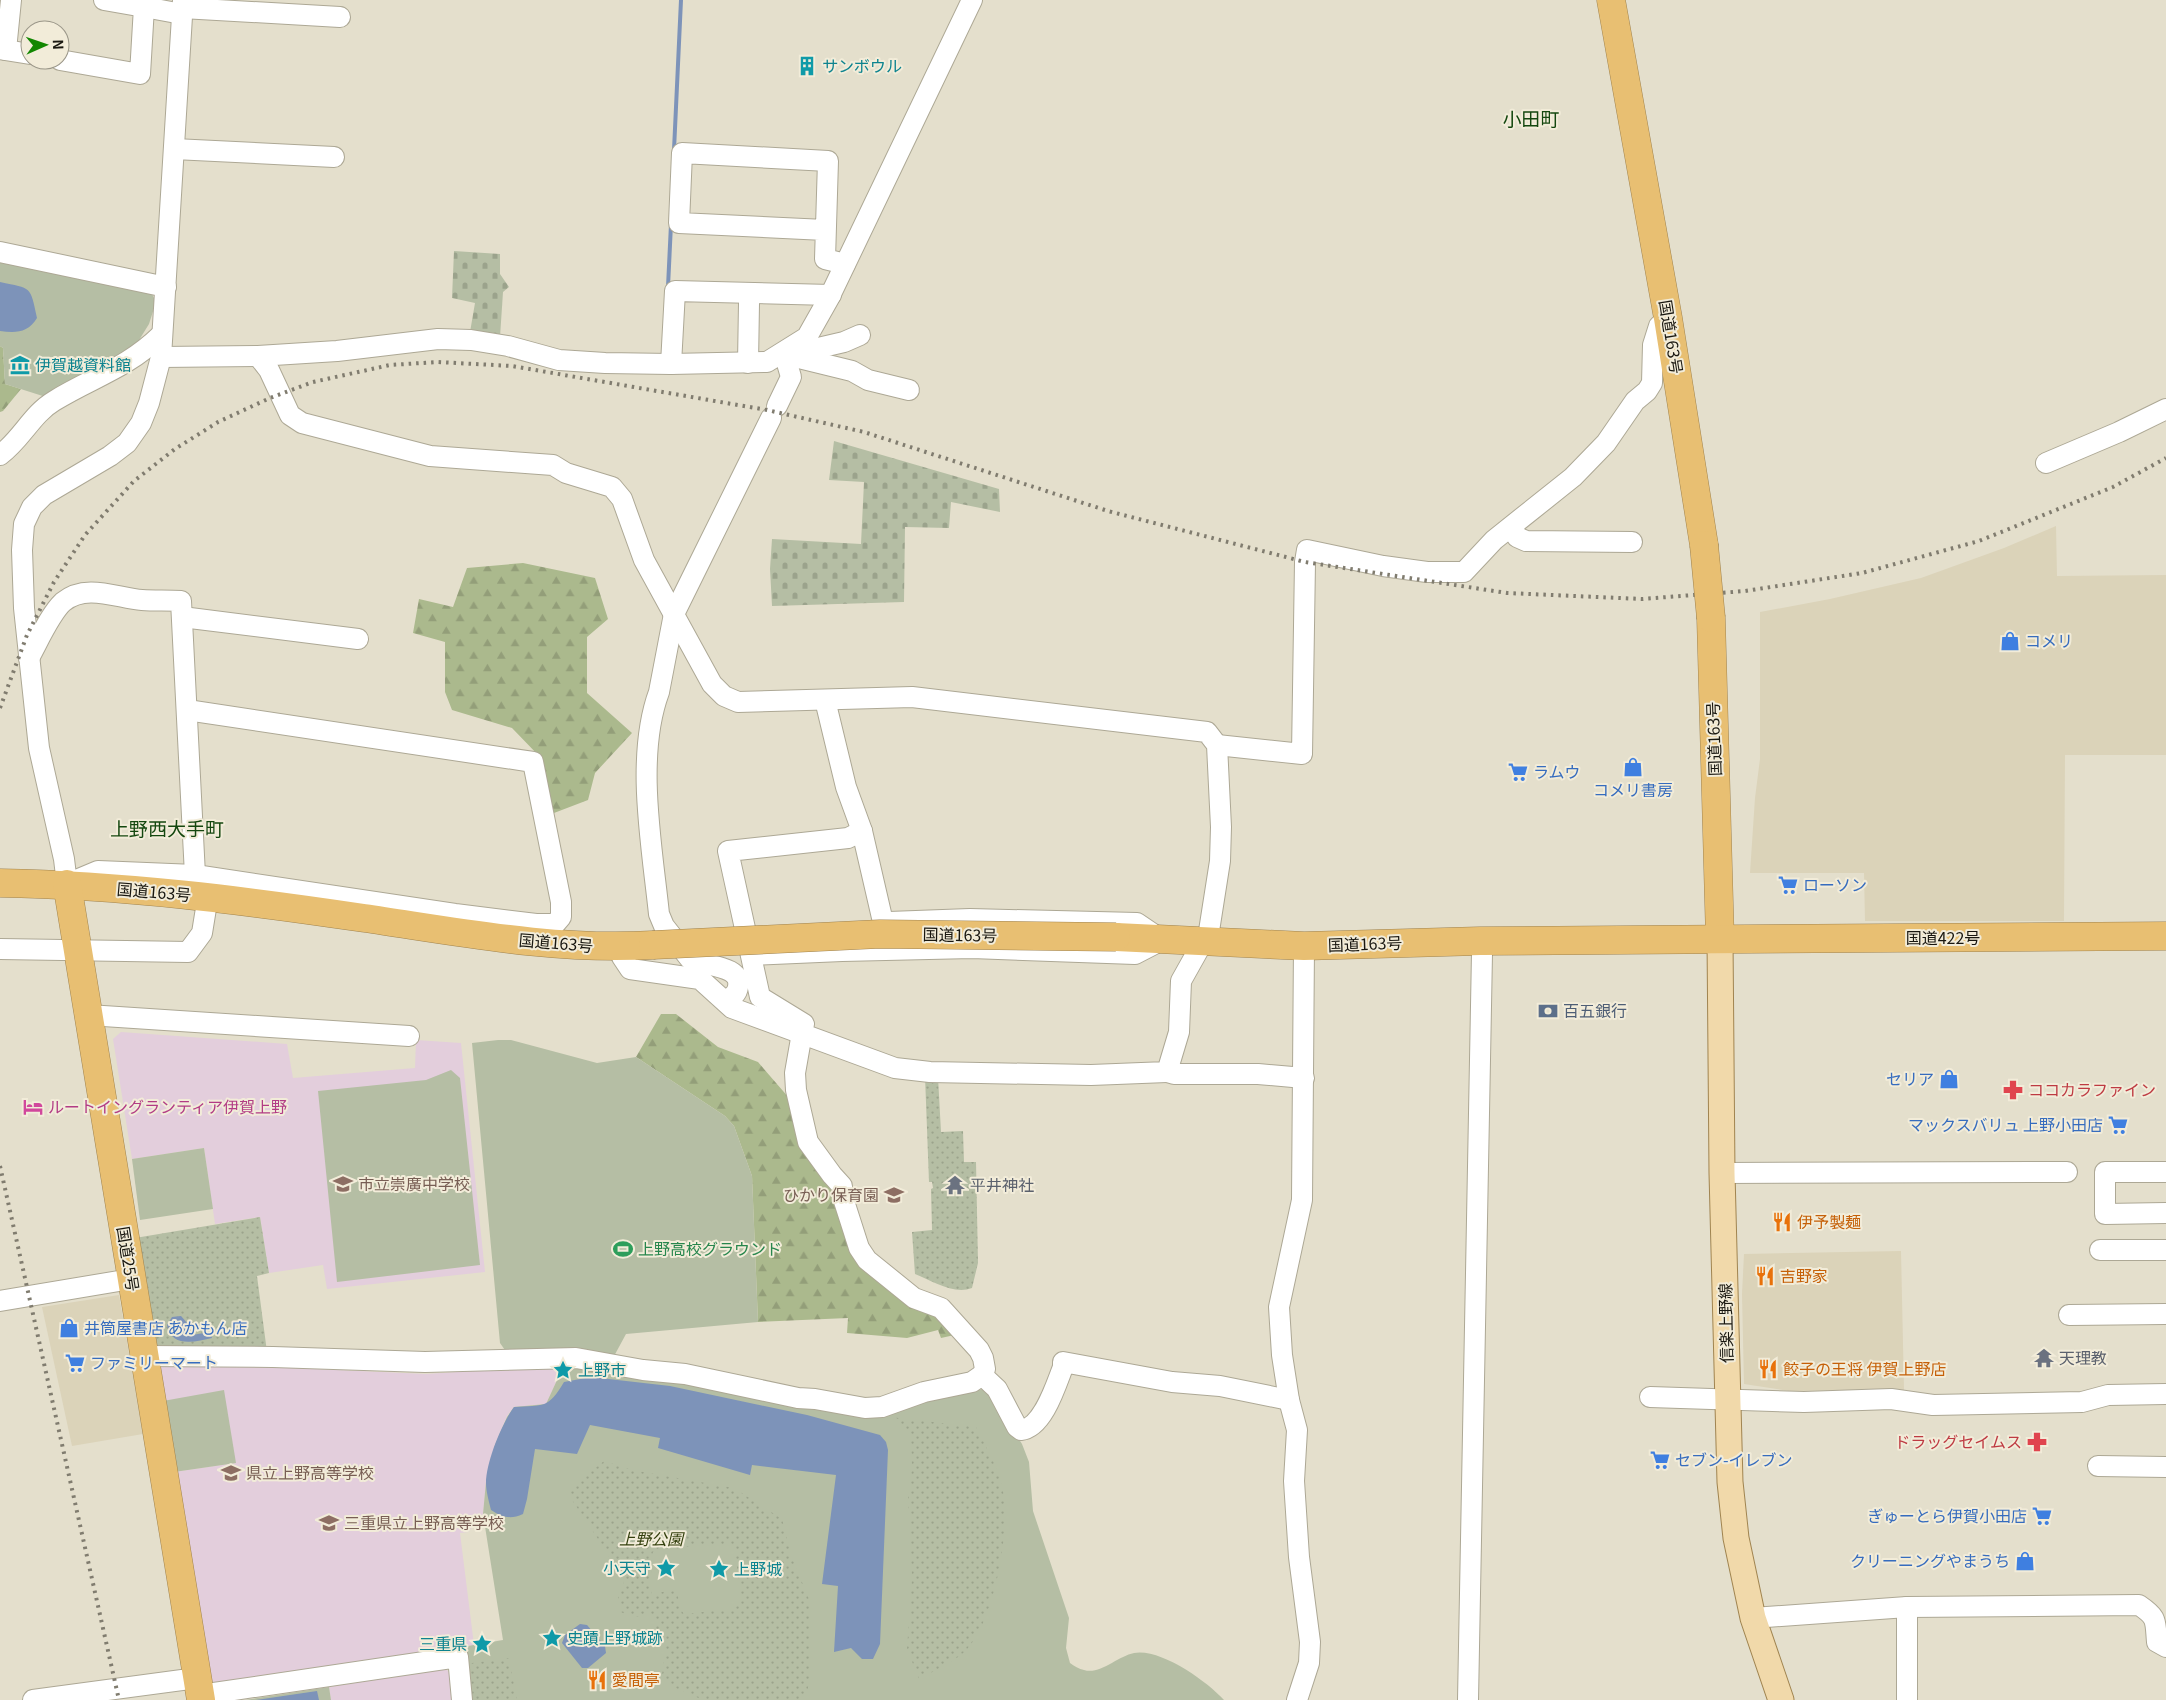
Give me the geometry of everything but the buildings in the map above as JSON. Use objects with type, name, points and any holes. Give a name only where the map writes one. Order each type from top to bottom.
[{"type":"highway","name":"国道163号","points":[[67,884],[202,886],[519,940],[584,946],[621,947],[880,934],[1116,937],[1202,943],[1304,946],[1480,941],[1720,939],[1711,618],[1704,545],[1668,318],[1611,0]]},
{"type":"highway","points":[[0,883],[67,884]]},
{"type":"highway","name":"国道25号","points":[[67,884],[199,1691]]},
{"type":"highway","name":"国道422号","points":[[1720,939],[2166,936]]},
{"type":"main road","name":"信楽上野線","points":[[1720,939],[1722,1173],[1732,1500],[1736,1538],[1753,1618],[1782,1700]]},
{"type":"street","points":[[11,0],[3,50],[20,53]]},
{"type":"street","points":[[104,0],[144,7],[182,7],[340,17]]},
{"type":"street","points":[[725,1000],[736,993],[738,986],[737,978],[725,968],[696,962],[690,958],[664,926],[659,914],[650,830],[648,751],[655,701],[659,692],[670,625],[791,377],[798,350],[831,295],[972,0]]},
{"type":"street","points":[[70,62],[140,74],[144,7]]},
{"type":"street","points":[[67,884],[64,860],[40,748],[29,658],[22,550],[24,524],[32,507],[44,495],[110,456],[127,443],[141,423],[149,403],[161,357],[182,7]]},
{"type":"street","points":[[174,149],[334,157]]},
{"type":"street","points":[[825,230],[679,223],[682,153],[828,161],[825,259],[845,264]]},
{"type":"street","points":[[0,252],[166,287]]},
{"type":"street","points":[[671,364],[675,291],[831,295]]},
{"type":"street","points":[[748,363],[750,303]]},
{"type":"street","points":[[1217,745],[1302,754],[1305,562],[1307,550],[1418,571],[1464,572],[1494,540],[1512,528],[1573,477],[1606,443],[1635,401],[1647,391],[1652,383],[1655,339],[1659,326],[1668,318]]},
{"type":"street","points":[[0,454],[12,447],[40,411],[54,401],[122,366],[144,352],[162,335]]},
{"type":"street","points":[[161,357],[258,356],[337,351],[438,339],[471,340],[508,346],[559,360],[605,363],[748,363],[767,362],[798,350],[844,342],[860,335]]},
{"type":"street","points":[[798,350],[852,371],[868,380],[910,390]]},
{"type":"street","points":[[258,356],[269,370],[290,415],[302,423],[430,456],[553,465],[566,473],[612,487],[622,499],[644,560],[712,684],[724,696],[738,702],[912,698],[1207,732],[1217,745],[1221,827],[1220,862],[1209,931],[1181,981],[1179,1032],[1167,1072]]},
{"type":"street","points":[[2046,463],[2119,432],[2166,409]]},
{"type":"street","points":[[1512,528],[1517,537],[1526,541],[1632,542]]},
{"type":"street","points":[[0,949],[188,952],[202,933],[202,886],[187,710],[181,601],[141,600],[100,593],[80,593],[64,602],[55,612],[29,658]]},
{"type":"street","points":[[182,617],[358,639]]},
{"type":"street","points":[[825,700],[846,787],[862,831],[883,922]]},
{"type":"street","points":[[187,710],[533,762],[561,902],[561,917],[555,924],[536,924],[202,886]]},
{"type":"street","points":[[862,831],[848,838],[728,850],[760,997],[799,1021],[866,1050],[865,1056]]},
{"type":"street","points":[[744,928],[970,919],[1137,923],[1162,940],[1135,954],[972,948],[842,951],[752,956]]},
{"type":"street","points":[[1468,1700],[1482,953],[1480,941]]},
{"type":"street","points":[[1297,1700],[1309,1663],[1310,1642],[1300,1557],[1294,1481],[1297,1430],[1289,1400],[1282,1355],[1279,1307],[1302,1200],[1304,946]]},
{"type":"street","points":[[621,947],[622,957],[630,969],[700,979],[732,1008],[895,1068],[930,1072],[1091,1075],[1167,1072],[1174,1074],[1258,1074],[1304,1078]]},
{"type":"street","points":[[88,1015],[408,1036]]},
{"type":"street","points":[[144,1356],[273,1357],[425,1362],[576,1358],[643,1370],[685,1374],[798,1398],[815,1399],[865,1408],[882,1407],[924,1392],[972,1382],[982,1375],[985,1369],[979,1350],[941,1308],[914,1298],[867,1260],[859,1248],[842,1195],[842,1186],[808,1142],[796,1090],[795,1073],[802,1033]]},
{"type":"street","points":[[1722,1173],[2067,1172]]},
{"type":"street","points":[[2166,1172],[2105,1172],[2105,1214],[2166,1213]]},
{"type":"street","points":[[2100,1250],[2166,1250]]},
{"type":"street","points":[[0,1301],[131,1279]]},
{"type":"street","points":[[2069,1315],[2166,1314]]},
{"type":"street","points":[[982,1375],[997,1389],[1017,1427],[1021,1430],[1028,1429],[1040,1418],[1063,1367],[1063,1362],[1172,1382],[1220,1386],[1289,1400]]},
{"type":"street","points":[[1650,1397],[1804,1402],[1892,1399],[1933,1405],[2082,1402],[2108,1395],[2166,1394]]},
{"type":"street","points":[[2098,1466],[2166,1467]]},
{"type":"street","points":[[1753,1618],[1907,1607],[2138,1605],[2152,1614],[2155,1620],[2157,1642],[2166,1647]]},
{"type":"street","points":[[1907,1607],[1907,1700]]},
{"type":"street","points":[[33,1700],[199,1691],[458,1656],[462,1700]]},
{"type":"shaded area","points":[[2056,526],[2057,576],[2166,575],[2166,755],[2065,755],[2064,921],[1865,921],[1864,873],[1750,873],[1755,798],[1760,759],[1760,612],[1830,599],[1921,578],[2004,548]]},
{"type":"shaded area","name":"市立崇廣中学校","points":[[121,1032],[287,1044],[293,1078],[415,1068],[416,1040],[461,1043],[485,1272],[327,1289],[323,1265],[269,1273],[260,1217],[215,1224],[204,1148],[132,1159],[113,1039]]},
{"type":"shaded area","points":[[1901,1251],[1904,1390],[1789,1391],[1744,1384],[1742,1294],[1744,1254]]},
{"type":"shaded area","points":[[119,1295],[143,1434],[72,1446],[42,1307]]},
{"type":"shaded area","name":"三重県立上野高等学校","points":[[160,1362],[426,1374],[564,1365],[546,1404],[514,1407],[507,1416],[495,1445],[486,1482],[483,1514],[468,1532],[460,1533],[474,1645],[242,1684],[242,1679],[208,1683],[174,1472],[236,1463],[163,1401]]},
{"type":"shaded area","points":[[444,1668],[452,1674],[454,1700],[331,1700],[329,1687]]},
{"type":"green space","points":[[454,251],[500,254],[500,274],[509,287],[503,292],[500,337],[470,332],[475,303],[452,298]]},
{"type":"green space","points":[[0,262],[151,292],[156,302],[149,324],[136,345],[49,398],[5,384],[3,348],[0,346]]},
{"type":"green space","points":[[0,346],[3,348],[5,384],[21,389],[3,411],[0,412]]},
{"type":"green space","points":[[834,441],[999,489],[1000,512],[951,502],[949,528],[905,527],[904,602],[772,606],[770,569],[772,539],[861,544],[864,482],[829,480]]},
{"type":"green space","points":[[523,563],[595,578],[608,619],[587,637],[587,693],[632,733],[595,773],[588,800],[554,813],[540,757],[512,728],[452,710],[445,692],[445,642],[413,633],[419,599],[453,607],[467,568]]},
{"type":"green space","points":[[661,1014],[676,1014],[718,1047],[758,1062],[796,1106],[827,1175],[854,1248],[930,1308],[959,1334],[941,1338],[938,1330],[907,1338],[847,1333],[848,1318],[758,1322],[752,1176],[734,1126],[725,1116],[636,1057]]},
{"type":"green space","name":"上野高校グラウンド","points":[[511,1040],[597,1063],[636,1057],[725,1116],[734,1126],[752,1176],[758,1322],[626,1334],[613,1358],[507,1353],[500,1343],[472,1043]]},
{"type":"green space","points":[[451,1070],[460,1078],[480,1265],[337,1282],[318,1091],[426,1080]]},
{"type":"green space","name":"平井神社","points":[[925,1076],[938,1077],[941,1132],[963,1131],[964,1162],[976,1162],[978,1263],[972,1288],[965,1290],[943,1286],[915,1274],[912,1232],[932,1230],[931,1189],[933,1188],[932,1182],[929,1182]]},
{"type":"green space","points":[[204,1148],[213,1209],[140,1220],[132,1159]]},
{"type":"green space","points":[[260,1217],[269,1273],[257,1276],[267,1352],[154,1351],[135,1238]]},
{"type":"green space","name":"上野公園","points":[[564,1365],[668,1378],[796,1405],[986,1389],[1022,1444],[1029,1462],[1033,1511],[1069,1618],[1066,1648],[1070,1663],[1080,1669],[1090,1671],[1103,1668],[1134,1653],[1145,1653],[1169,1661],[1195,1675],[1224,1700],[468,1700],[462,1647],[503,1640],[483,1514],[486,1482],[495,1445],[507,1417],[514,1407],[546,1404]]},
{"type":"green space","points":[[224,1390],[236,1463],[174,1472],[163,1401]]},
{"type":"green space","points":[[890,1417],[976,1427],[997,1471],[1004,1498],[1004,1535],[1001,1558],[990,1604],[982,1625],[973,1642],[962,1654],[919,1679],[907,1649],[912,1577],[908,1497],[912,1468],[911,1438]]},
{"type":"green space","points":[[604,1461],[632,1470],[734,1488],[782,1519],[792,1558],[809,1599],[811,1675],[805,1700],[703,1700],[669,1685],[662,1674],[667,1641],[651,1634],[656,1623],[650,1613],[633,1618],[621,1612],[618,1598],[624,1582],[568,1494]],"holes":[[[734,1544],[740,1591],[739,1605],[731,1609],[684,1614],[679,1607],[678,1595],[674,1591],[662,1592],[652,1596],[649,1575],[652,1571],[651,1557],[653,1552],[694,1546]]]},
{"type":"green space","points":[[509,1658],[517,1700],[469,1700],[465,1664]]},
{"type":"green space","points":[[329,1687],[331,1700],[245,1700]]},
{"type":"water","points":[[0,282],[24,288],[31,294],[37,318],[30,327],[16,332],[0,331]]},
{"type":"water","points":[[181,1316],[188,1324],[187,1332],[192,1335],[210,1332],[212,1338],[185,1342],[173,1337],[167,1325],[172,1317]]},
{"type":"water","points":[[591,1377],[670,1386],[807,1415],[880,1435],[886,1442],[888,1450],[880,1644],[873,1659],[862,1659],[851,1648],[834,1652],[838,1586],[822,1584],[836,1475],[752,1465],[750,1475],[658,1448],[660,1438],[590,1425],[577,1454],[535,1449],[523,1514],[506,1517],[491,1510],[486,1486],[489,1465],[500,1433],[514,1407],[544,1404],[554,1397],[564,1382]]},
{"type":"water","points":[[580,1624],[587,1625],[605,1646],[606,1653],[588,1668],[582,1668],[562,1643],[565,1635]]},
{"type":"water","points":[[317,1691],[319,1700],[256,1700]]},
{"type":"waterway","points":[[674,150],[681,0]]},
{"type":"waterway","points":[[668,287],[671,224]]},
{"type":"railway","points":[[0,708],[27,635],[54,582],[85,535],[134,481],[175,449],[218,422],[270,398],[313,382],[390,365],[438,362],[512,366],[767,410],[864,432],[1108,511],[1305,562],[1507,593],[1642,599],[1745,591],[1862,573],[1979,541],[2113,487],[2166,458]]},
{"type":"railway","points":[[0,1166],[119,1700]]},
{"type":"place","name":"サンボウル","points":[[807,66]]},
{"type":"place","name":"伊賀越資料館","points":[[20,365]]},
{"type":"place","name":"コメリ","points":[[2010,641]]},
{"type":"place","name":"コメリ書房","points":[[1633,767]]},
{"type":"place","name":"ラムウ","points":[[1518,772]]},
{"type":"place","name":"ローソン","points":[[1788,885]]},
{"type":"place","name":"百五銀行","points":[[1548,1011]]},
{"type":"place","name":"セリア","points":[[1949,1079]]},
{"type":"place","name":"ココカラファイン","points":[[2013,1090]]},
{"type":"place","name":"ルートイングランティア伊賀上野","points":[[33,1107]]},
{"type":"place","name":"マックスバリュ 上野小田店","points":[[2118,1125]]},
{"type":"place","name":"市立崇廣中学校","points":[[343,1184]]},
{"type":"place","name":"平井神社","points":[[955,1185]]},
{"type":"place","name":"ひかり保育園","points":[[894,1195]]},
{"type":"place","name":"伊予製麺","points":[[1782,1222]]},
{"type":"place","name":"上野高校グラウンド","points":[[623,1249]]},
{"type":"place","name":"吉野家","points":[[1765,1276]]},
{"type":"place","name":"井筒屋書店 あかもん店","points":[[69,1328]]},
{"type":"place","name":"天理教","points":[[2044,1358]]},
{"type":"place","name":"ファミリーマート","points":[[75,1363]]},
{"type":"place","name":"餃子の王将 伊賀上野店","points":[[1768,1369]]},
{"type":"place","name":"上野市","points":[[563,1370]]},
{"type":"place","name":"ドラッグセイムス","points":[[2037,1442]]},
{"type":"place","name":"セブン-イレブン","points":[[1660,1460]]},
{"type":"place","name":"県立上野高等学校","points":[[231,1473]]},
{"type":"place","name":"ぎゅーとら伊賀小田店","points":[[2042,1516]]},
{"type":"place","name":"三重県立上野高等学校","points":[[329,1523]]},
{"type":"place","name":"クリーニングやまうち","points":[[2025,1561]]},
{"type":"place","name":"小天守","points":[[666,1568]]},
{"type":"place","name":"上野城","points":[[719,1569]]},
{"type":"place","name":"史蹟上野城跡","points":[[552,1638]]},
{"type":"place","name":"三重県","points":[[482,1644]]},
{"type":"place","name":"愛間亭","points":[[597,1680]]},
{"type":"district","name":"小田町","points":[[1531,119]]},
{"type":"district","name":"上野西大手町","points":[[167,829]]}]
